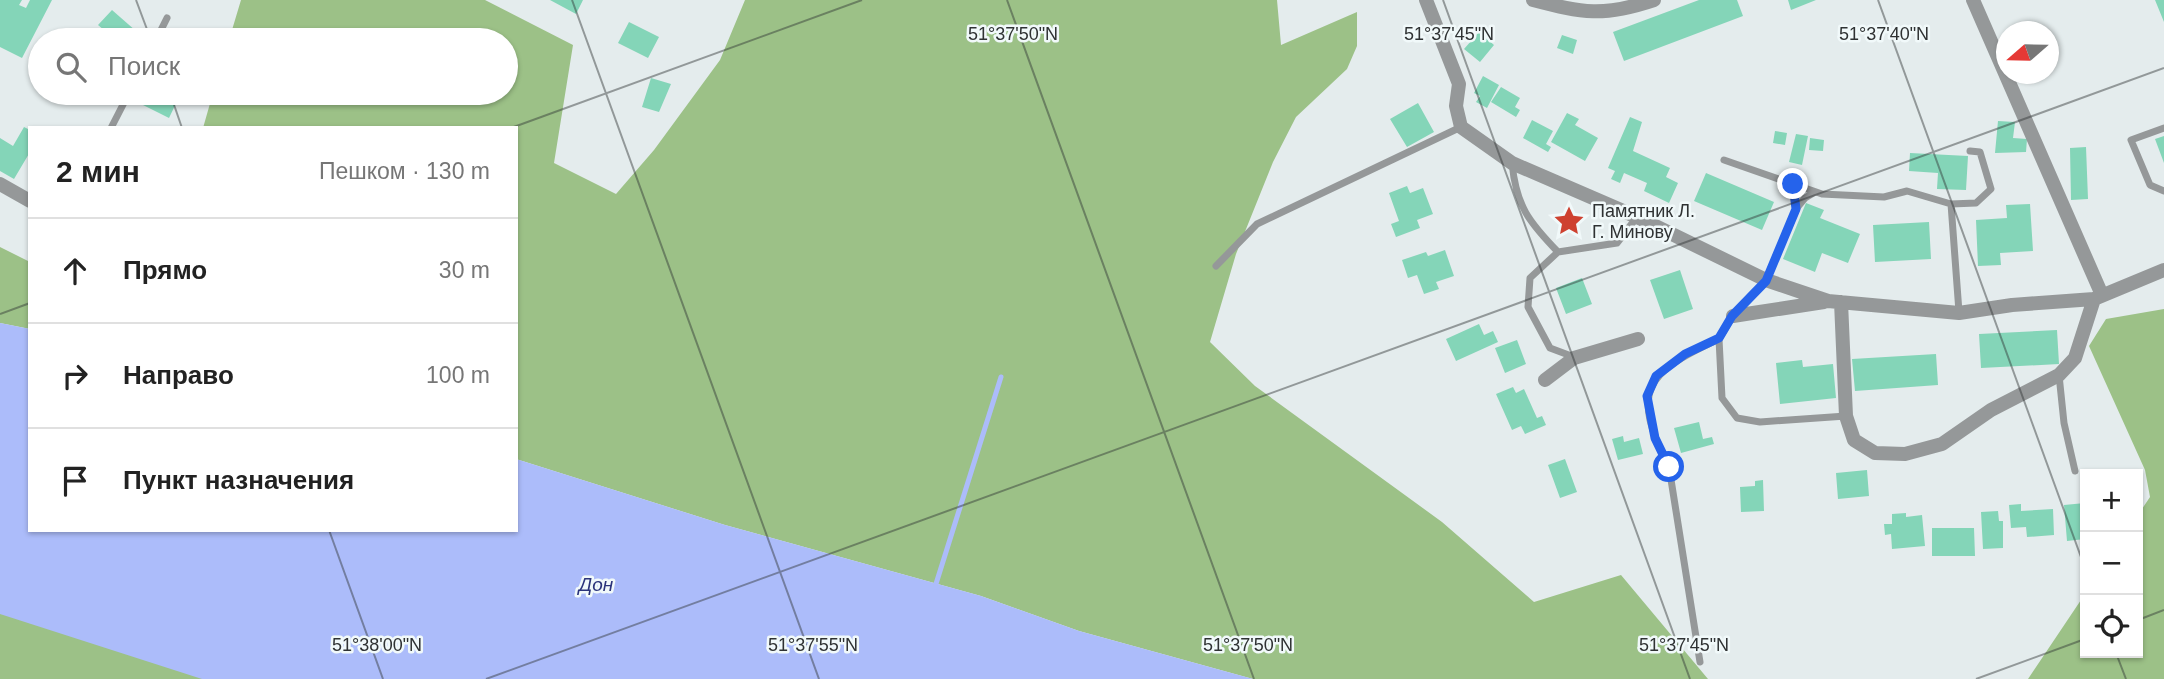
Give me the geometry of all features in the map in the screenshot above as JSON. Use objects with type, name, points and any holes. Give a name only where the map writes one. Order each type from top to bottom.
[{"type":"street","points":[[1426,0],[1459,84],[1456,106],[1461,127],[1513,163],[1637,217],[1766,281],[1835,302],[1959,313],[2098,297],[2164,270]]},
{"type":"street","points":[[1533,0],[1584,13],[1620,11],[1654,0]]},
{"type":"street","points":[[1835,302],[1846,416],[1854,440],[1875,453],[1905,454],[1942,444],[1991,410],[2059,374],[2075,358],[2098,297],[1973,0]]},
{"type":"street","points":[[0,184],[28,200]]},
{"type":"street","points":[[1732,316],[1835,302]]},
{"type":"street","points":[[1545,380],[1574,358],[1638,340]]},
{"type":"lane","points":[[162,28],[167,18]]},
{"type":"lane","points":[[112,126],[123,105]]},
{"type":"lane","points":[[1216,266],[1257,224],[1461,127]]},
{"type":"lane","points":[[2164,128],[2131,140],[2150,185],[2164,191]]},
{"type":"lane","points":[[1724,160],[1815,192],[1884,197],[1907,191],[1951,204],[1976,203],[1991,189],[1980,152],[1970,150]]},
{"type":"lane","points":[[1513,163],[1514,190],[1529,222],[1558,252]]},
{"type":"lane","points":[[1793,184],[1796,209]]},
{"type":"lane","points":[[1815,192],[1805,198],[1796,209],[1766,281],[1732,316],[1719,338],[1722,398],[1737,418],[1760,422],[1846,416]]},
{"type":"lane","points":[[1951,204],[1959,313]]},
{"type":"lane","points":[[1574,358],[1550,348],[1528,307],[1530,278],[1558,252],[1617,243],[1637,217]]},
{"type":"lane","points":[[1700,662],[1669,467],[1655,438],[1647,396],[1656,376],[1685,354],[1719,338]]},
{"type":"lane","points":[[2059,374],[2064,423],[2075,471]]},
{"type":"green space","points":[[241,0],[485,0],[573,45],[554,163],[616,194],[654,150],[720,60],[745,0],[1277,0],[1281,45],[1357,12],[1357,46],[1347,69],[1296,117],[1273,162],[1236,254],[1210,342],[1255,386],[1442,522],[1534,602],[1621,575],[1708,679],[1253,679],[1079,631],[981,596],[725,525],[518,460],[518,126],[204,126],[210,105],[518,105],[518,28],[233,28]]},
{"type":"green space","points":[[0,247],[28,261],[28,329],[0,323]]},
{"type":"green space","points":[[2164,309],[2164,679],[2028,679],[2080,601],[2080,658],[2143,658],[2143,508],[2150,497],[2145,470],[2089,346],[2106,319]]},
{"type":"green space","points":[[0,602],[225,679],[0,679]]},
{"type":"water","name":"Дон","points":[[0,323],[28,329],[28,532],[518,532],[518,460],[725,525],[981,596],[1079,631],[1253,679],[202,679],[0,614]]},
{"type":"building","points":[[0,0],[22,0],[19,5],[26,8],[30,0],[52,0],[38,28],[28,28],[28,46],[22,58],[0,47]]},
{"type":"building","points":[[550,0],[583,0],[576,14]]},
{"type":"building","points":[[1699,0],[1737,0],[1743,16],[1624,61],[1613,32]]},
{"type":"building","points":[[1788,0],[1816,0],[1791,10]]},
{"type":"building","points":[[2155,0],[2164,0],[2164,22]]},
{"type":"building","points":[[112,10],[133,28],[102,28],[98,25]]},
{"type":"building","points":[[629,22],[659,37],[648,58],[618,43]]},
{"type":"building","points":[[1479,32],[1494,45],[1480,62],[1464,49]]},
{"type":"building","points":[[1562,35],[1577,40],[1573,54],[1557,48]]},
{"type":"building","points":[[1483,76],[1499,85],[1487,108],[1476,102],[1480,96],[1474,93]]},
{"type":"building","points":[[651,78],[671,84],[659,112],[642,107]]},
{"type":"building","points":[[1501,87],[1520,98],[1515,107],[1520,110],[1516,117],[1491,102]]},
{"type":"building","points":[[1418,103],[1434,132],[1407,147],[1390,119]]},
{"type":"building","points":[[143,105],[175,105],[169,118]]},
{"type":"building","points":[[1567,113],[1579,119],[1575,125],[1598,138],[1585,161],[1551,142]]},
{"type":"building","points":[[1630,117],[1642,122],[1633,151],[1670,168],[1666,177],[1678,183],[1669,203],[1644,191],[1647,183],[1624,173],[1620,183],[1611,179],[1615,171],[1608,168]]},
{"type":"building","points":[[1532,120],[1553,131],[1546,144],[1551,147],[1548,152],[1523,138]]},
{"type":"building","points":[[1998,121],[2015,122],[2013,138],[2027,139],[2026,152],[1995,153]]},
{"type":"building","points":[[24,127],[28,129],[28,155],[14,179],[0,171],[0,138],[13,146]]},
{"type":"building","points":[[1775,131],[1787,133],[1785,145],[1773,143]]},
{"type":"building","points":[[1796,134],[1808,136],[1802,165],[1789,162]]},
{"type":"building","points":[[2164,136],[2164,163],[2155,139]]},
{"type":"building","points":[[1810,138],[1824,140],[1823,151],[1809,150]]},
{"type":"building","points":[[2086,147],[2088,199],[2071,200],[2070,148]]},
{"type":"building","points":[[1910,153],[1968,156],[1966,190],[1937,189],[1938,173],[1909,171]]},
{"type":"building","points":[[1706,173],[1774,202],[1762,230],[1694,201]]},
{"type":"building","points":[[1407,186],[1410,193],[1423,188],[1433,214],[1417,220],[1420,228],[1396,237],[1391,224],[1399,221],[1389,193]]},
{"type":"building","points":[[1806,203],[1824,210],[1820,218],[1860,234],[1848,263],[1822,253],[1815,272],[1783,259]]},
{"type":"building","points":[[2030,204],[2033,251],[2000,253],[2001,265],[1978,266],[1976,220],[2007,218],[2006,205]]},
{"type":"building","points":[[1929,222],[1931,259],[1875,262],[1873,225]]},
{"type":"building","points":[[1445,250],[1454,276],[1436,282],[1439,289],[1424,294],[1417,275],[1408,278],[1402,260],[1426,252],[1428,256]]},
{"type":"building","points":[[1680,270],[1693,309],[1664,319],[1650,280]]},
{"type":"building","points":[[1582,278],[1592,304],[1566,314],[1556,288]]},
{"type":"building","points":[[1479,324],[1484,335],[1493,331],[1498,342],[1456,361],[1446,339]]},
{"type":"building","points":[[2057,330],[2059,364],[1981,368],[1979,334]]},
{"type":"building","points":[[1517,340],[1526,364],[1505,373],[1495,348]]},
{"type":"building","points":[[1936,354],[1938,385],[1855,391],[1852,359]]},
{"type":"building","points":[[1802,360],[1803,367],[1833,364],[1836,398],[1780,404],[1776,363]]},
{"type":"building","points":[[1513,387],[1516,393],[1524,389],[1537,418],[1542,416],[1546,425],[1525,434],[1521,426],[1512,430],[1496,394]]},
{"type":"building","points":[[1699,422],[1703,439],[1712,437],[1714,444],[1681,453],[1674,428]]},
{"type":"building","points":[[1623,436],[1624,442],[1639,438],[1643,454],[1618,460],[1612,439]]},
{"type":"building","points":[[1565,459],[1577,492],[1560,498],[1548,465]]},
{"type":"building","points":[[1867,470],[1869,496],[1838,499],[1836,473]]},
{"type":"building","points":[[1763,480],[1764,511],[1741,512],[1740,487],[1755,486],[1755,481]]},
{"type":"building","points":[[2080,503],[2080,540],[2067,541],[2064,505]]},
{"type":"building","points":[[2021,504],[2021,511],[2053,509],[2054,535],[2027,537],[2026,527],[2011,528],[2009,505]]},
{"type":"building","points":[[1998,511],[1999,521],[2003,521],[2003,548],[1983,549],[1981,512]]},
{"type":"building","points":[[1906,513],[1906,517],[1922,515],[1925,546],[1892,549],[1891,534],[1885,535],[1884,524],[1892,524],[1892,514]]},
{"type":"building","points":[[1932,528],[1974,528],[1975,556],[1932,556]]},
{"type":"waterway","points":[[935,587],[1001,377]]},
{"type":"place","name":"Памятник Л. Г. Минову","points":[[1569,221]]},
{"type":"route","points":[[1669,467],[1648,417],[1647,396],[1656,376],[1685,354],[1719,338],[1732,316],[1766,281],[1796,209],[1793,184]]}]
